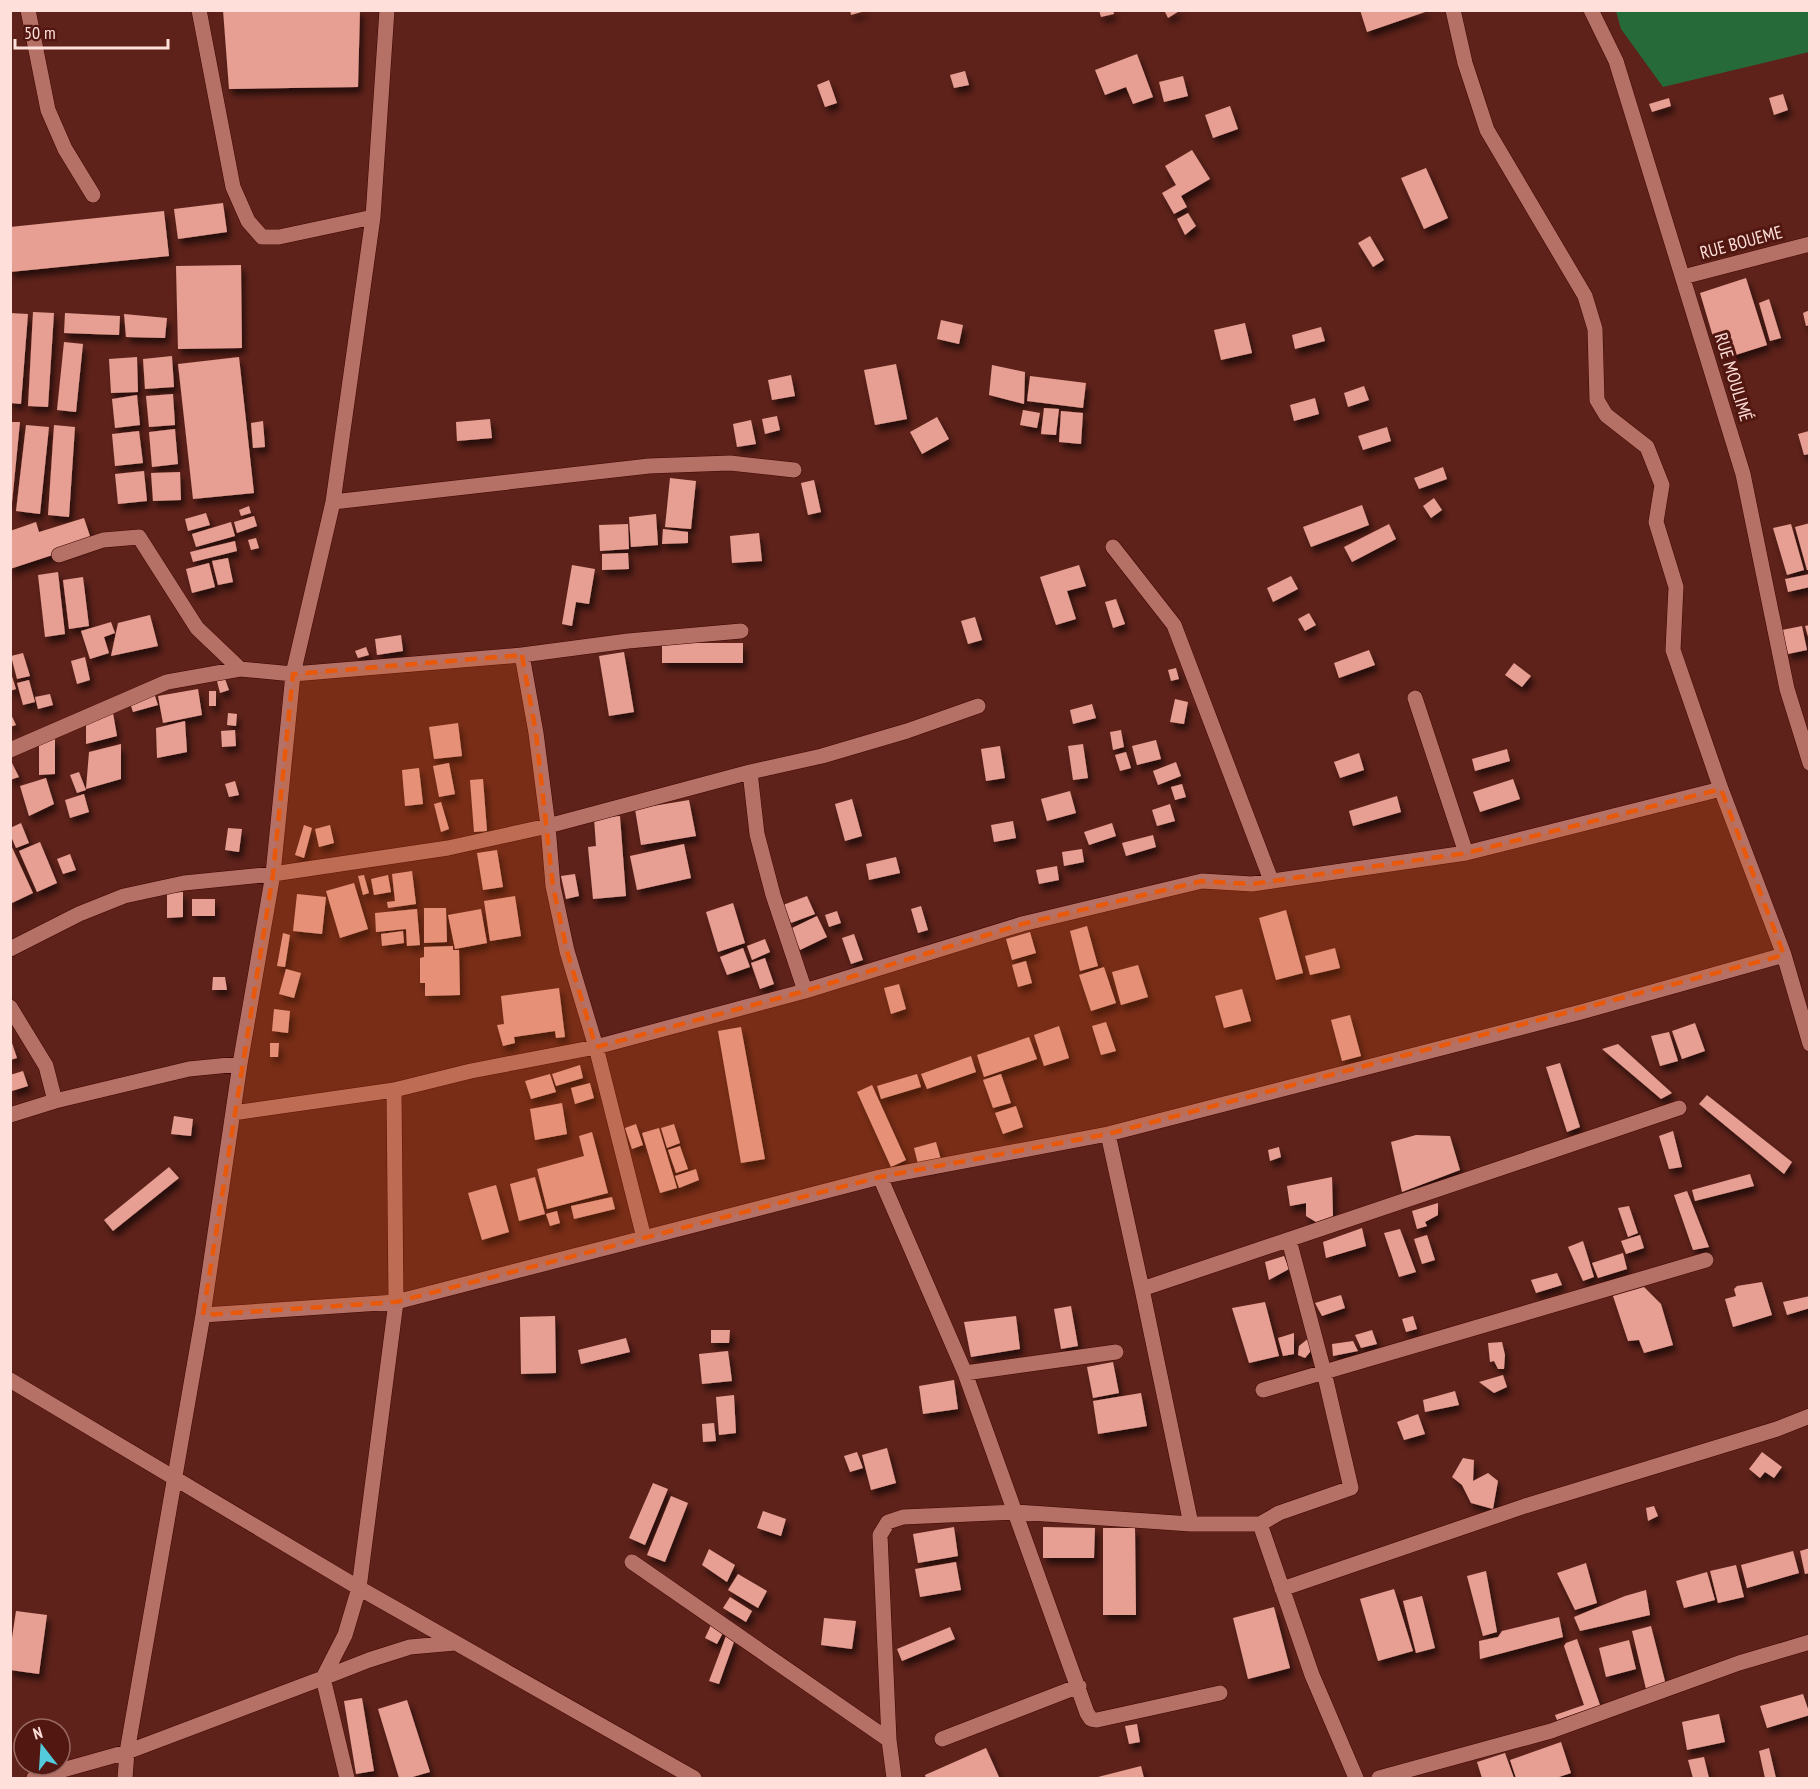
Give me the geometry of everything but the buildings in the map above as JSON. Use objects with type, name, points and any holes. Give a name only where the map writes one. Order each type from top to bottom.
[{"type":"street","points":[[28,10],[48,110],[65,149],[93,195]]},
{"type":"street","points":[[199,10],[233,187],[248,221],[262,237],[279,237],[373,217]]},
{"type":"street","points":[[125,1779],[127,1752],[203,1315],[240,1064],[273,874],[293,674],[333,502],[373,217],[387,10]]},
{"type":"street","points":[[1453,10],[1465,63],[1487,130],[1585,296],[1595,329],[1597,400],[1606,415],[1647,447],[1662,485],[1656,522],[1676,587],[1673,650],[1721,789],[1784,955],[1809,1044]]},
{"type":"street","name":"RUE MOULIMÉ","points":[[1591,10],[1616,61],[1743,474],[1787,689],[1809,763]]},
{"type":"street","name":"RUE BOUEME","points":[[1683,277],[1809,244]]},
{"type":"street","points":[[333,502],[649,466],[730,463],[794,470]]},
{"type":"street","points":[[59,555],[103,540],[139,537],[197,628],[240,669]]},
{"type":"street","points":[[1113,547],[1174,625],[1271,880]]},
{"type":"street","points":[[10,750],[167,682],[240,669],[293,674],[522,655],[628,641],[741,631]]},
{"type":"street","points":[[522,655],[549,826],[553,886],[567,951],[596,1047],[644,1238]]},
{"type":"street","points":[[1415,698],[1466,853]]},
{"type":"street","points":[[10,949],[79,914],[124,896],[184,883],[273,874],[448,848],[549,826],[750,772],[822,756],[897,734],[978,706]]},
{"type":"street","points":[[750,772],[757,834],[773,895],[805,991]]},
{"type":"street","points":[[233,1113],[394,1090],[471,1071],[596,1047],[805,991],[1022,924],[1202,881],[1252,884],[1466,853],[1721,789]]},
{"type":"street","points":[[203,1315],[396,1302],[880,1177],[1108,1134],[1581,1012],[1784,955]]},
{"type":"street","points":[[10,1007],[46,1066],[55,1101]]},
{"type":"street","points":[[10,1115],[55,1101],[189,1069],[240,1064]]},
{"type":"street","points":[[347,1779],[323,1678],[345,1635],[359,1588],[396,1302],[394,1090]]},
{"type":"street","points":[[1142,1289],[1679,1108]]},
{"type":"street","points":[[1108,1134],[1191,1524]]},
{"type":"street","points":[[880,1177],[964,1373],[1087,1713],[1091,1719],[1097,1720],[1220,1693]]},
{"type":"street","points":[[894,1779],[889,1740],[880,1535],[888,1522],[903,1517],[1016,1512],[1191,1524],[1260,1524],[1279,1513],[1351,1488],[1324,1372],[1289,1240]]},
{"type":"street","points":[[1263,1390],[1706,1260]]},
{"type":"street","points":[[964,1373],[1116,1352]]},
{"type":"street","points":[[10,1380],[359,1588],[694,1779]]},
{"type":"street","points":[[1282,1588],[1525,1506],[1777,1429],[1809,1416]]},
{"type":"street","points":[[1260,1524],[1312,1675],[1356,1779]]},
{"type":"street","points":[[632,1562],[889,1740]]},
{"type":"street","points":[[1378,1779],[1551,1731],[1739,1664],[1809,1642]]},
{"type":"street","points":[[34,1779],[127,1752],[369,1660],[410,1647],[455,1643]]},
{"type":"street","points":[[942,1739],[1079,1686]]},
{"type":"highlighted area","points":[[522,655],[536,733],[553,886],[567,951],[596,1047],[805,991],[1022,924],[1202,881],[1252,884],[1466,853],[1721,789],[1784,955],[1108,1134],[880,1177],[396,1302],[203,1315],[273,874],[293,674]]},
{"type":"shaded area","points":[[1616,11],[1809,11],[1809,52],[1663,87],[1621,29]]}]
